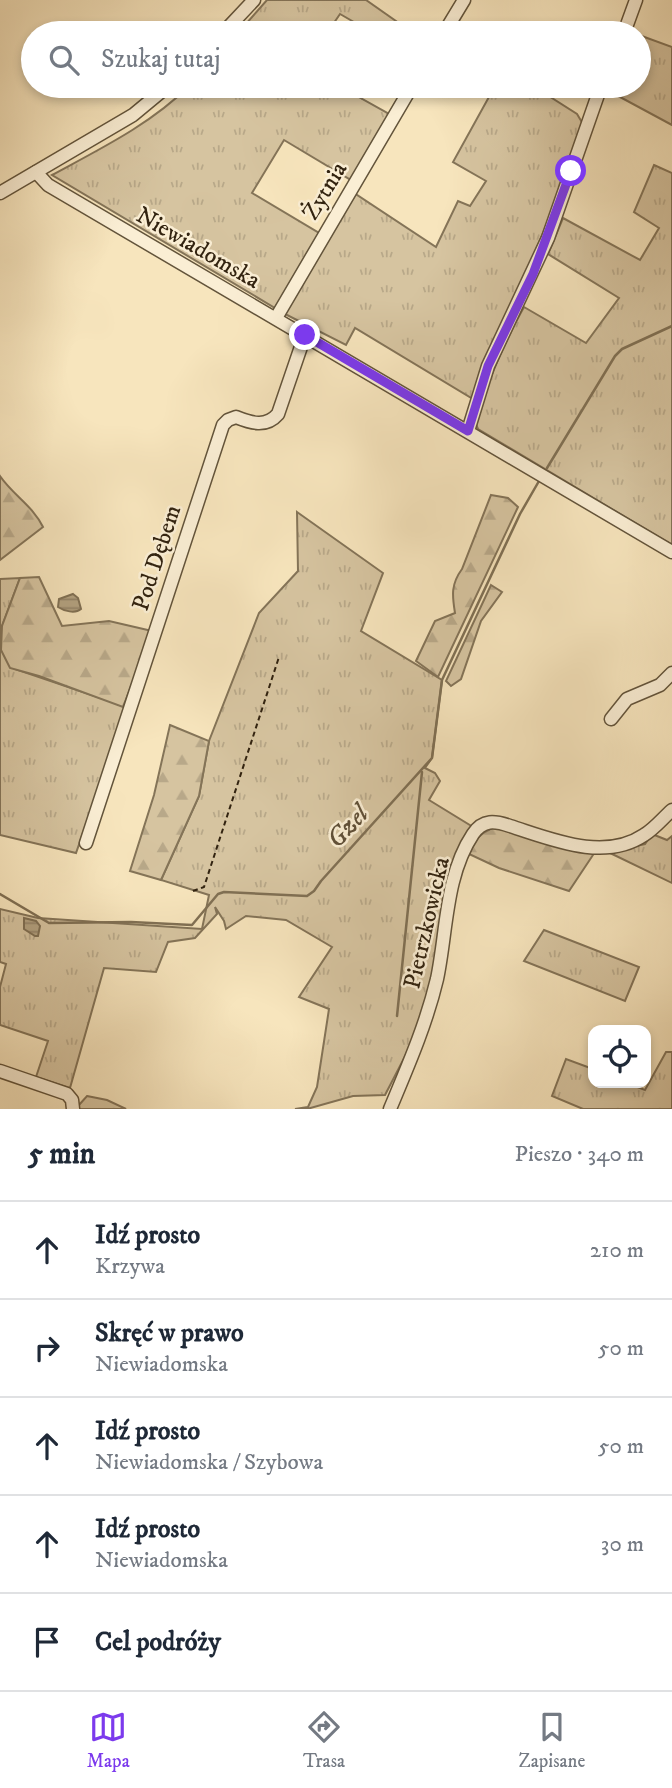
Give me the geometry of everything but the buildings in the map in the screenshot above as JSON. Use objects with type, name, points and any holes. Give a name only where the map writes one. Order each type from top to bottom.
[{"type":"street","points":[[234,21],[254,0]]},
{"type":"street","points":[[451,21],[464,0]]},
{"type":"street","points":[[628,21],[636,0]]},
{"type":"street","points":[[0,193],[133,115],[154,98]]},
{"type":"street","name":"Żytnia","points":[[276,318],[405,98]]},
{"type":"street","points":[[597,98],[548,238],[488,366],[468,431],[672,552]]},
{"type":"street","name":"Niewiadomska","points":[[36,172],[48,185],[468,431]]},
{"type":"street","name":"Pod Dębem","points":[[86,843],[223,425],[236,417],[264,424],[272,421],[278,414],[305,335]]},
{"type":"street","points":[[611,719],[626,699],[653,688],[672,673]]},
{"type":"street","name":"Pietrzkowicka","points":[[390,1109],[423,1032],[437,976],[453,883],[473,833],[482,825],[494,822],[566,842],[606,848],[624,845],[644,835],[672,810]]},
{"type":"street","points":[[0,1071],[67,1094],[72,1100],[73,1109]]},
{"type":"path","points":[[193,891],[204,887],[279,657]]},
{"type":"green space","points":[[267,0],[366,0],[396,21],[352,21],[340,14],[335,21],[249,21]]},
{"type":"green space","points":[[651,39],[672,47],[672,125],[622,98],[651,98]]},
{"type":"green space","points":[[360,98],[389,114],[351,180],[284,140],[252,193],[319,233],[280,311],[52,175],[142,124],[174,100]]},
{"type":"green space","points":[[488,98],[552,98],[577,114],[583,124],[546,226],[473,399],[355,328],[346,345],[285,314],[354,193],[436,247],[458,201],[470,206],[486,181],[453,162]]},
{"type":"green space","points":[[654,165],[672,173],[672,545],[478,429],[475,422],[496,363],[524,307],[586,343],[619,298],[548,254],[563,218],[640,260],[659,228],[634,212]]},
{"type":"green space","points":[[0,476],[34,513],[43,527],[0,560]]},
{"type":"green space","points":[[491,495],[508,498],[518,507],[438,677],[416,661],[435,621],[455,613],[454,585]]},
{"type":"green space","points":[[297,512],[383,573],[361,631],[442,680],[432,758],[425,768],[435,773],[440,781],[429,800],[473,827],[460,845],[443,906],[434,970],[413,1041],[385,1095],[353,1096],[307,1109],[295,1109],[308,1107],[317,1087],[329,1009],[299,997],[332,947],[286,920],[246,916],[226,929],[215,907],[217,914],[195,938],[168,942],[156,972],[104,968],[70,1088],[36,1077],[48,1041],[0,1025],[0,987],[6,964],[0,962],[0,909],[38,918],[202,929],[209,895],[161,880],[199,796],[209,741],[259,613],[298,571]]},
{"type":"green space","points":[[39,577],[62,626],[109,621],[152,631],[123,707],[10,668],[1,650],[2,626],[20,578]]},
{"type":"green space","points":[[20,578],[2,626],[15,669],[127,707],[76,853],[0,835],[0,579]]},
{"type":"green space","points":[[491,585],[502,592],[481,621],[461,679],[451,686],[446,681]]},
{"type":"green space","points":[[170,725],[209,741],[199,796],[161,880],[130,871],[154,795]]},
{"type":"green space","points":[[495,827],[595,852],[569,891],[499,868],[469,854],[479,837]]},
{"type":"green space","points":[[652,834],[667,840],[672,836],[672,883],[608,852],[645,844]]},
{"type":"green space","points":[[544,930],[639,967],[625,1001],[524,961]]},
{"type":"green space","points":[[666,1052],[672,1052],[672,1109],[583,1109],[552,1096],[566,1059],[588,1067],[588,1088],[645,1090],[651,1088],[651,1079]]},
{"type":"green space","points":[[87,1096],[107,1100],[126,1109],[79,1109]]},
{"type":"shaded area","points":[[73,594],[78,598],[81,609],[70,611],[58,607],[59,599]]},
{"type":"shaded area","points":[[24,918],[36,921],[40,926],[38,936],[24,929]]},
{"type":"waterway","name":"Gzel","points":[[547,468],[615,356],[622,349],[672,326]]},
{"type":"waterway","name":"Gzel","points":[[0,894],[49,923],[131,922],[192,925],[218,894],[224,892],[307,896],[314,891],[432,758],[442,680],[520,514],[539,481]]},
{"type":"waterway","points":[[397,1016],[422,772]]},
{"type":"route","points":[[305,335],[468,431],[488,366],[533,274],[571,171]]}]
